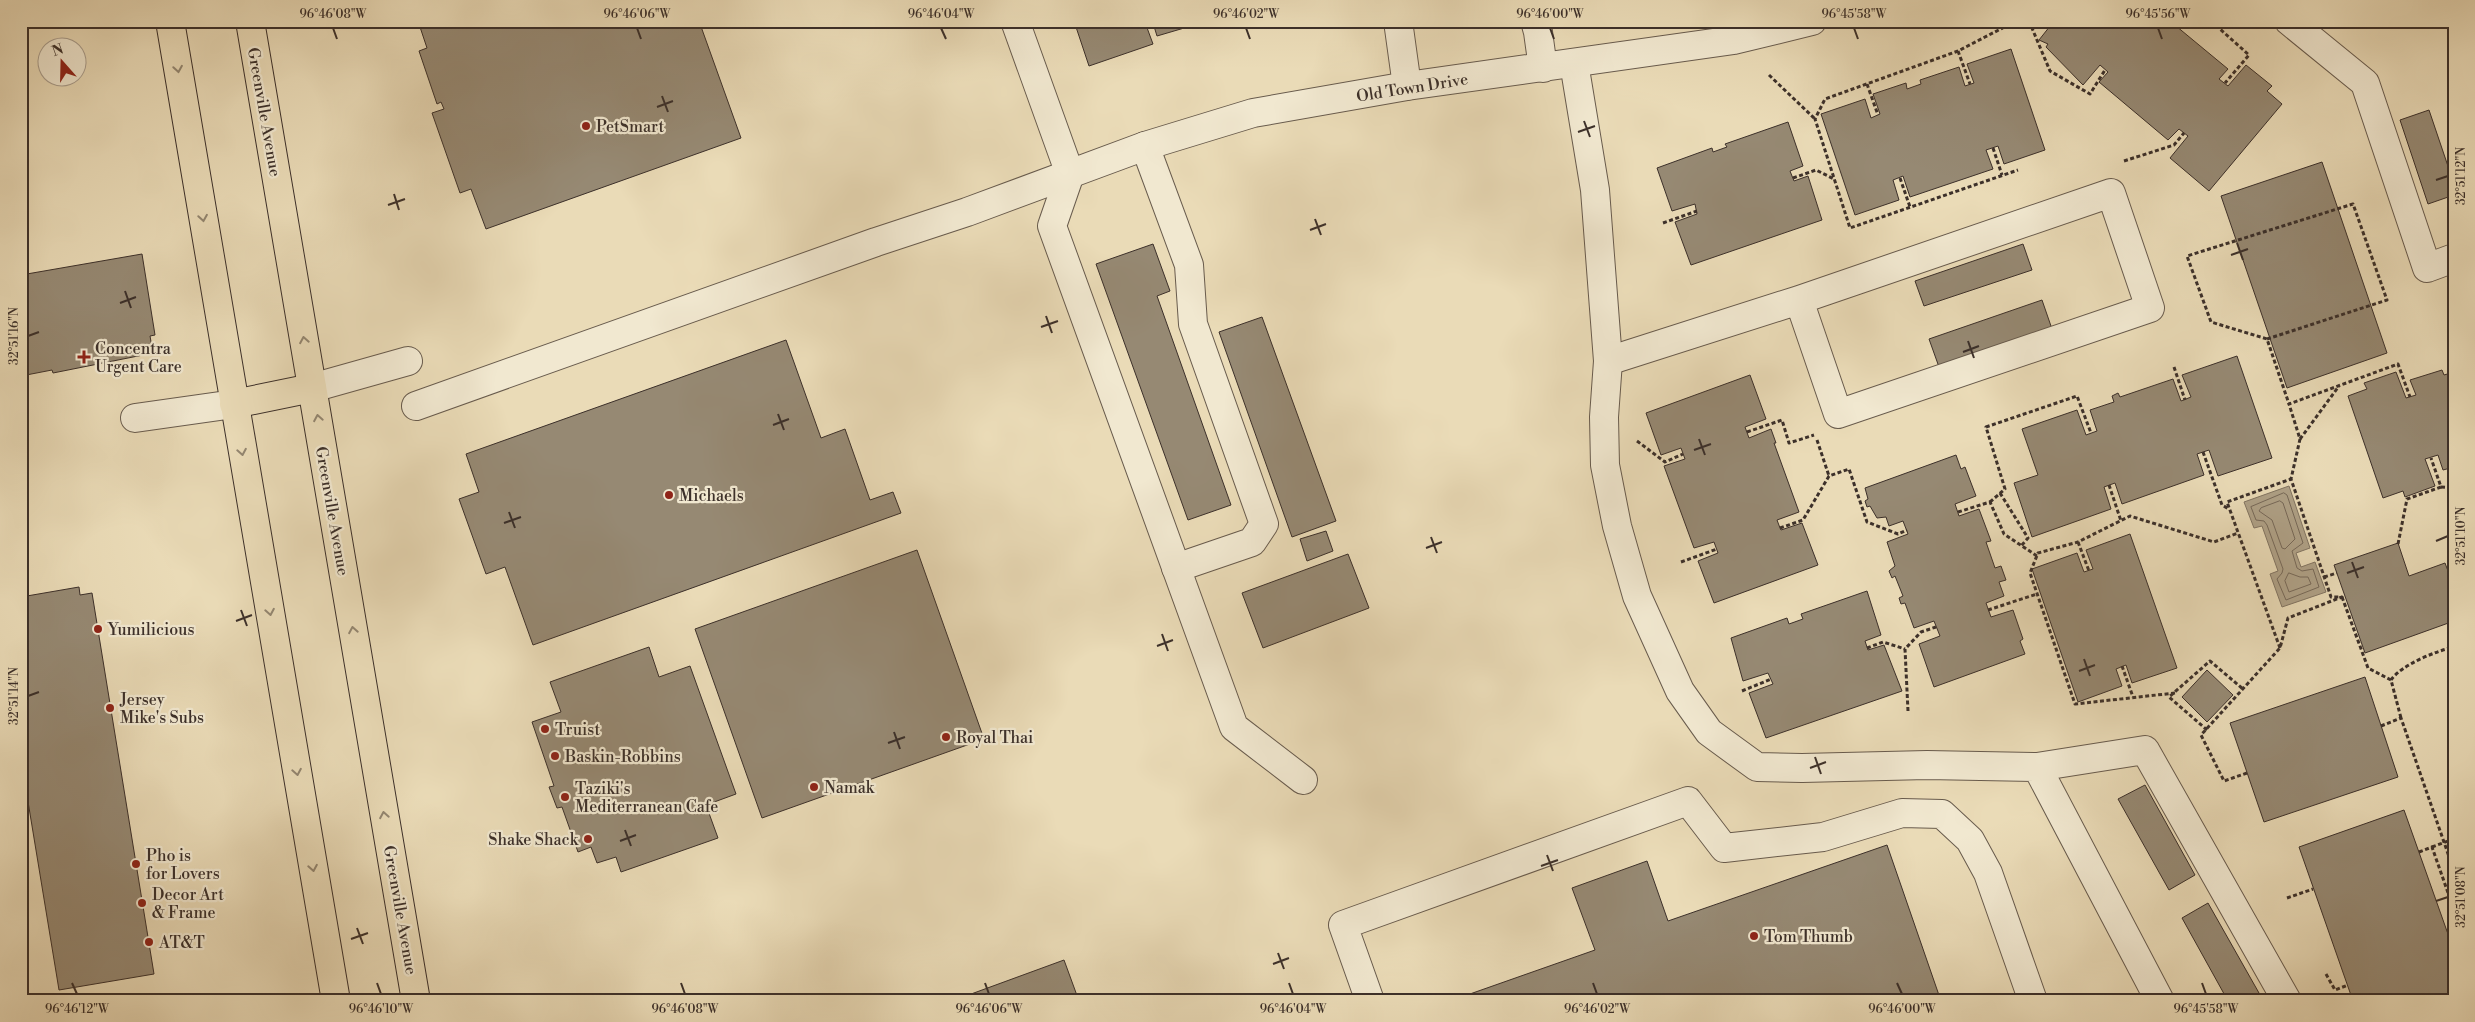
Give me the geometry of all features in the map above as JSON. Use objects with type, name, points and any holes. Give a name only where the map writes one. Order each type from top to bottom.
[{"type":"main road","points":[[170,21],[336,1001]]},
{"type":"main road","name":"Greenville Avenue","points":[[250,21],[416,1001]]},
{"type":"main road","points":[[234,404],[312,388]]},
{"type":"street","points":[[1014,21],[1070,174],[1052,226],[1234,727],[1303,780]]},
{"type":"street","points":[[1398,21],[1407,86]]},
{"type":"street","points":[[1535,21],[1543,68]]},
{"type":"street","name":"Old Town Drive","points":[[416,406],[1021,192],[1145,146],[1253,113],[1407,86],[1734,40],[1812,21]]},
{"type":"street","points":[[2290,21],[2365,83],[2426,268],[2454,258]]},
{"type":"street","points":[[1574,63],[1595,190],[1608,361],[1604,417],[1605,465],[1617,526],[1638,596],[1680,691],[1709,732],[1757,767],[1802,768],[1927,765],[2037,767],[2145,750],[2287,1001]]},
{"type":"street","points":[[1145,146],[1188,265],[1193,324],[1264,524],[1252,542],[1176,568]]},
{"type":"street","points":[[1608,361],[1798,300],[2111,193],[2150,308],[1838,414],[1798,300]]},
{"type":"street","points":[[312,388],[408,361]]},
{"type":"street","points":[[135,418],[234,404]]},
{"type":"street","points":[[2037,767],[2160,1001]]},
{"type":"street","points":[[1370,1001],[1343,925],[1688,801],[1724,848],[1823,837],[1902,813],[1942,814],[1970,840],[1988,873],[2033,1001]]},
{"type":"path","points":[[1815,119],[1824,99],[1958,51],[2016,21]]},
{"type":"path","points":[[2029,21],[2050,71],[2090,94],[2105,70]]},
{"type":"path","points":[[2210,21],[2249,55],[2225,84]]},
{"type":"path","points":[[1958,51],[1970,84]]},
{"type":"path","points":[[1770,75],[1815,119],[1850,228],[2018,170]]},
{"type":"path","points":[[1867,84],[1878,115]]},
{"type":"path","points":[[2124,161],[2174,145],[2184,133]]},
{"type":"path","points":[[1993,148],[2002,175]]},
{"type":"path","points":[[1792,178],[1816,170],[1835,179]]},
{"type":"path","points":[[1900,178],[1910,207]]},
{"type":"path","points":[[2353,204],[2387,300],[2267,339],[2211,322],[2187,256],[2353,204]]},
{"type":"path","points":[[1663,222],[1697,211]]},
{"type":"path","points":[[2267,339],[2300,439]]},
{"type":"path","points":[[2289,404],[2398,364],[2410,397]]},
{"type":"path","points":[[2174,367],[2185,400]]},
{"type":"path","points":[[2339,386],[2300,439],[2291,479],[2331,597],[2342,597]]},
{"type":"path","points":[[1958,512],[1990,502],[2005,489],[1986,427],[2077,396],[2091,433]]},
{"type":"path","points":[[1604,417],[1665,462],[1684,454]]},
{"type":"path","points":[[1747,432],[1782,420],[1789,443],[1815,435],[1829,476]]},
{"type":"path","points":[[2203,452],[2222,505],[2229,510]]},
{"type":"path","points":[[2431,458],[2441,487]]},
{"type":"path","points":[[1780,528],[1803,520],[1829,476],[1849,469],[1867,522],[1898,534],[1906,530]]},
{"type":"path","points":[[2280,648],[2227,502],[2291,479]]},
{"type":"path","points":[[2109,485],[2122,521]]},
{"type":"path","points":[[2398,544],[2407,499],[2441,487],[2454,488]]},
{"type":"path","points":[[2000,494],[2028,538],[2021,546]]},
{"type":"path","points":[[1990,502],[2004,534],[2037,556]]},
{"type":"path","points":[[2175,692],[2076,704],[2030,573],[2038,553],[2078,542],[2130,516],[2214,542],[2238,533]]},
{"type":"path","points":[[2078,542],[2089,571]]},
{"type":"path","points":[[1681,562],[1717,549]]},
{"type":"path","points":[[2324,576],[2337,572]]},
{"type":"path","points":[[1988,610],[2037,594]]},
{"type":"path","points":[[2247,773],[2224,781],[2201,735],[2280,648],[2288,618],[2342,597]]},
{"type":"path","points":[[2342,597],[2368,668],[2391,680]]},
{"type":"path","points":[[1908,711],[1905,649],[1921,632],[1936,628]]},
{"type":"path","points":[[1867,648],[1883,642],[1905,649]]},
{"type":"path","points":[[2454,647],[2442,650],[2396,672],[2391,680],[2401,718],[2446,842],[2454,871]]},
{"type":"path","points":[[2207,730],[2169,697],[2210,661],[2243,689]]},
{"type":"path","points":[[2122,666],[2133,697]]},
{"type":"path","points":[[1742,691],[1771,679]]},
{"type":"path","points":[[2381,726],[2401,718]]},
{"type":"path","points":[[2419,852],[2446,842]]},
{"type":"path","points":[[2432,847],[2454,910]]},
{"type":"path","points":[[2287,898],[2313,889]]},
{"type":"path","points":[[2326,974],[2335,990],[2348,985]]},
{"type":"water","points":[[2289,486],[2310,548],[2296,553],[2301,567],[2315,562],[2326,592],[2282,607],[2270,574],[2278,571],[2262,526],[2254,528],[2244,502]]},
{"type":"building","name":"PetSmart","points":[[418,21],[699,21],[741,138],[486,229],[471,189],[460,193],[432,113],[444,109],[441,102],[437,104],[419,51],[427,48]]},
{"type":"building","points":[[1074,21],[1208,21],[1157,36],[1153,23],[1146,25],[1153,44],[1089,66]]},
{"type":"building","points":[[2054,21],[2170,21],[2228,69],[2219,79],[2228,86],[2246,65],[2272,86],[2267,91],[2282,104],[2209,191],[2170,158],[2188,136],[2179,129],[2168,140],[2099,82],[2108,72],[2100,65],[2083,85],[2046,47],[2048,44],[2039,40]]},
{"type":"building","points":[[2011,49],[2045,150],[2004,164],[1998,146],[1986,150],[1993,169],[1910,197],[1903,176],[1893,180],[1899,200],[1855,215],[1821,114],[1865,99],[1871,118],[1880,114],[1873,94],[1906,83],[1907,89],[1921,84],[1920,80],[1959,67],[1965,86],[1974,83],[1967,64]]},
{"type":"building","points":[[2429,110],[2454,184],[2454,195],[2428,204],[2400,120]]},
{"type":"building","points":[[1788,122],[1803,166],[1790,171],[1794,181],[1808,176],[1822,220],[1691,265],[1675,222],[1697,214],[1695,204],[1672,211],[1657,168],[1712,148],[1713,152],[1727,147],[1725,144]]},
{"type":"building","points":[[2322,162],[2387,353],[2287,388],[2221,196]]},
{"type":"building","points":[[1153,244],[1170,291],[1157,296],[1231,505],[1188,520],[1096,264]]},
{"type":"building","points":[[2023,244],[2032,270],[1924,306],[1915,281]]},
{"type":"building","points":[[142,254],[155,335],[150,336],[153,353],[53,373],[52,370],[21,376],[21,275]]},
{"type":"building","points":[[2042,300],[2052,329],[1939,367],[1929,339]]},
{"type":"building","points":[[1262,317],[1336,521],[1292,537],[1219,332]]},
{"type":"building","name":"Michaels","points":[[786,340],[821,438],[845,429],[870,500],[893,492],[901,513],[533,645],[505,567],[486,574],[459,499],[479,492],[466,454]]},
{"type":"building","points":[[2237,356],[2272,458],[2218,476],[2209,450],[2197,454],[2204,475],[2122,504],[2115,483],[2104,487],[2111,509],[2032,537],[2014,483],[2038,475],[2022,429],[2077,410],[2086,435],[2097,431],[2090,410],[2114,402],[2112,396],[2118,393],[2120,397],[2173,379],[2181,401],[2191,397],[2182,375]]},
{"type":"building","points":[[2442,370],[2444,375],[2454,372],[2454,467],[2443,470],[2438,455],[2425,459],[2435,486],[2405,497],[2403,491],[2383,498],[2348,396],[2367,389],[2364,383],[2396,372],[2406,398],[2416,395],[2410,380]]},
{"type":"building","points":[[1750,375],[1766,419],[1745,427],[1749,438],[1771,429],[1776,443],[1774,443],[1799,512],[1777,520],[1781,530],[1802,523],[1818,565],[1714,603],[1698,561],[1718,553],[1714,542],[1694,548],[1664,466],[1685,459],[1681,448],[1661,455],[1646,413]]},
{"type":"building","points":[[1956,455],[1961,469],[1965,467],[1976,496],[1955,504],[1959,516],[1979,509],[1991,541],[1986,542],[1995,568],[2001,566],[2006,580],[1999,582],[2004,596],[1986,603],[1991,617],[2013,610],[2023,639],[2020,641],[2025,654],[1934,687],[1919,644],[1940,636],[1934,621],[1914,628],[1905,603],[1901,604],[1899,598],[1903,596],[1895,576],[1892,578],[1889,571],[1895,566],[1887,542],[1908,534],[1903,521],[1889,526],[1886,517],[1877,518],[1870,506],[1867,507],[1865,501],[1868,499],[1865,488]]},
{"type":"building","points":[[1326,531],[1333,551],[1307,561],[1300,539]]},
{"type":"building","points":[[2130,534],[2177,668],[2132,683],[2126,665],[2116,669],[2122,686],[2078,702],[2032,569],[2077,553],[2084,572],[2093,569],[2086,550]]},
{"type":"building","points":[[2398,543],[2409,576],[2445,563],[2454,587],[2454,621],[2365,653],[2334,565]]},
{"type":"building","points":[[917,550],[984,739],[762,818],[695,629]]},
{"type":"building","points":[[1348,554],[1369,608],[1263,648],[1242,593]]},
{"type":"building","points":[[79,587],[80,595],[92,593],[154,974],[59,990],[21,759],[21,597]]},
{"type":"building","points":[[1867,591],[1881,635],[1865,641],[1868,650],[1884,645],[1902,691],[1766,738],[1749,693],[1773,684],[1768,673],[1743,681],[1731,638],[1787,618],[1789,624],[1803,619],[1801,614]]},
{"type":"building","points":[[649,647],[659,677],[690,666],[736,794],[706,805],[718,838],[621,872],[616,857],[597,863],[591,847],[578,852],[562,807],[557,808],[549,787],[554,786],[532,722],[561,712],[550,682]]},
{"type":"building","points":[[2207,670],[2233,695],[2207,722],[2182,697]]},
{"type":"building","points":[[2365,677],[2398,777],[2264,822],[2230,723]]},
{"type":"building","points":[[2145,785],[2195,875],[2169,890],[2118,799]]},
{"type":"building","points":[[2404,810],[2454,951],[2454,1001],[2353,1001],[2299,847]]},
{"type":"building","name":"Tom Thumb","points":[[1887,845],[1941,1001],[1450,1001],[1595,950],[1572,888],[1647,861],[1668,921]]},
{"type":"building","points":[[2208,903],[2259,993],[2246,1001],[2228,1001],[2182,918]]},
{"type":"building","points":[[1064,960],[1079,1001],[952,1001]]},
{"type":"tram line","points":[[21,951],[29,1001]]},
{"type":"place","name":"PetSmart","points":[[586,126]]},
{"type":"place","name":"Concentra Urgent Care","points":[[84,357]]},
{"type":"place","name":"Michaels","points":[[669,495]]},
{"type":"place","name":"Yumilicious","points":[[98,629]]},
{"type":"place","name":"Jersey Mike's Subs","points":[[110,708]]},
{"type":"place","name":"Truist","points":[[545,729]]},
{"type":"place","name":"Royal Thai","points":[[946,737]]},
{"type":"place","name":"Baskin-Robbins","points":[[555,756]]},
{"type":"place","name":"Namak","points":[[814,787]]},
{"type":"place","name":"Taziki's Mediterranean Cafe","points":[[565,797]]},
{"type":"place","name":"Shake Shack","points":[[588,839]]},
{"type":"place","name":"Pho is for Lovers","points":[[136,864]]},
{"type":"place","name":"Decor Art & Frame","points":[[142,903]]},
{"type":"place","name":"Tom Thumb","points":[[1754,936]]},
{"type":"place","name":"AT&T","points":[[149,942]]}]
